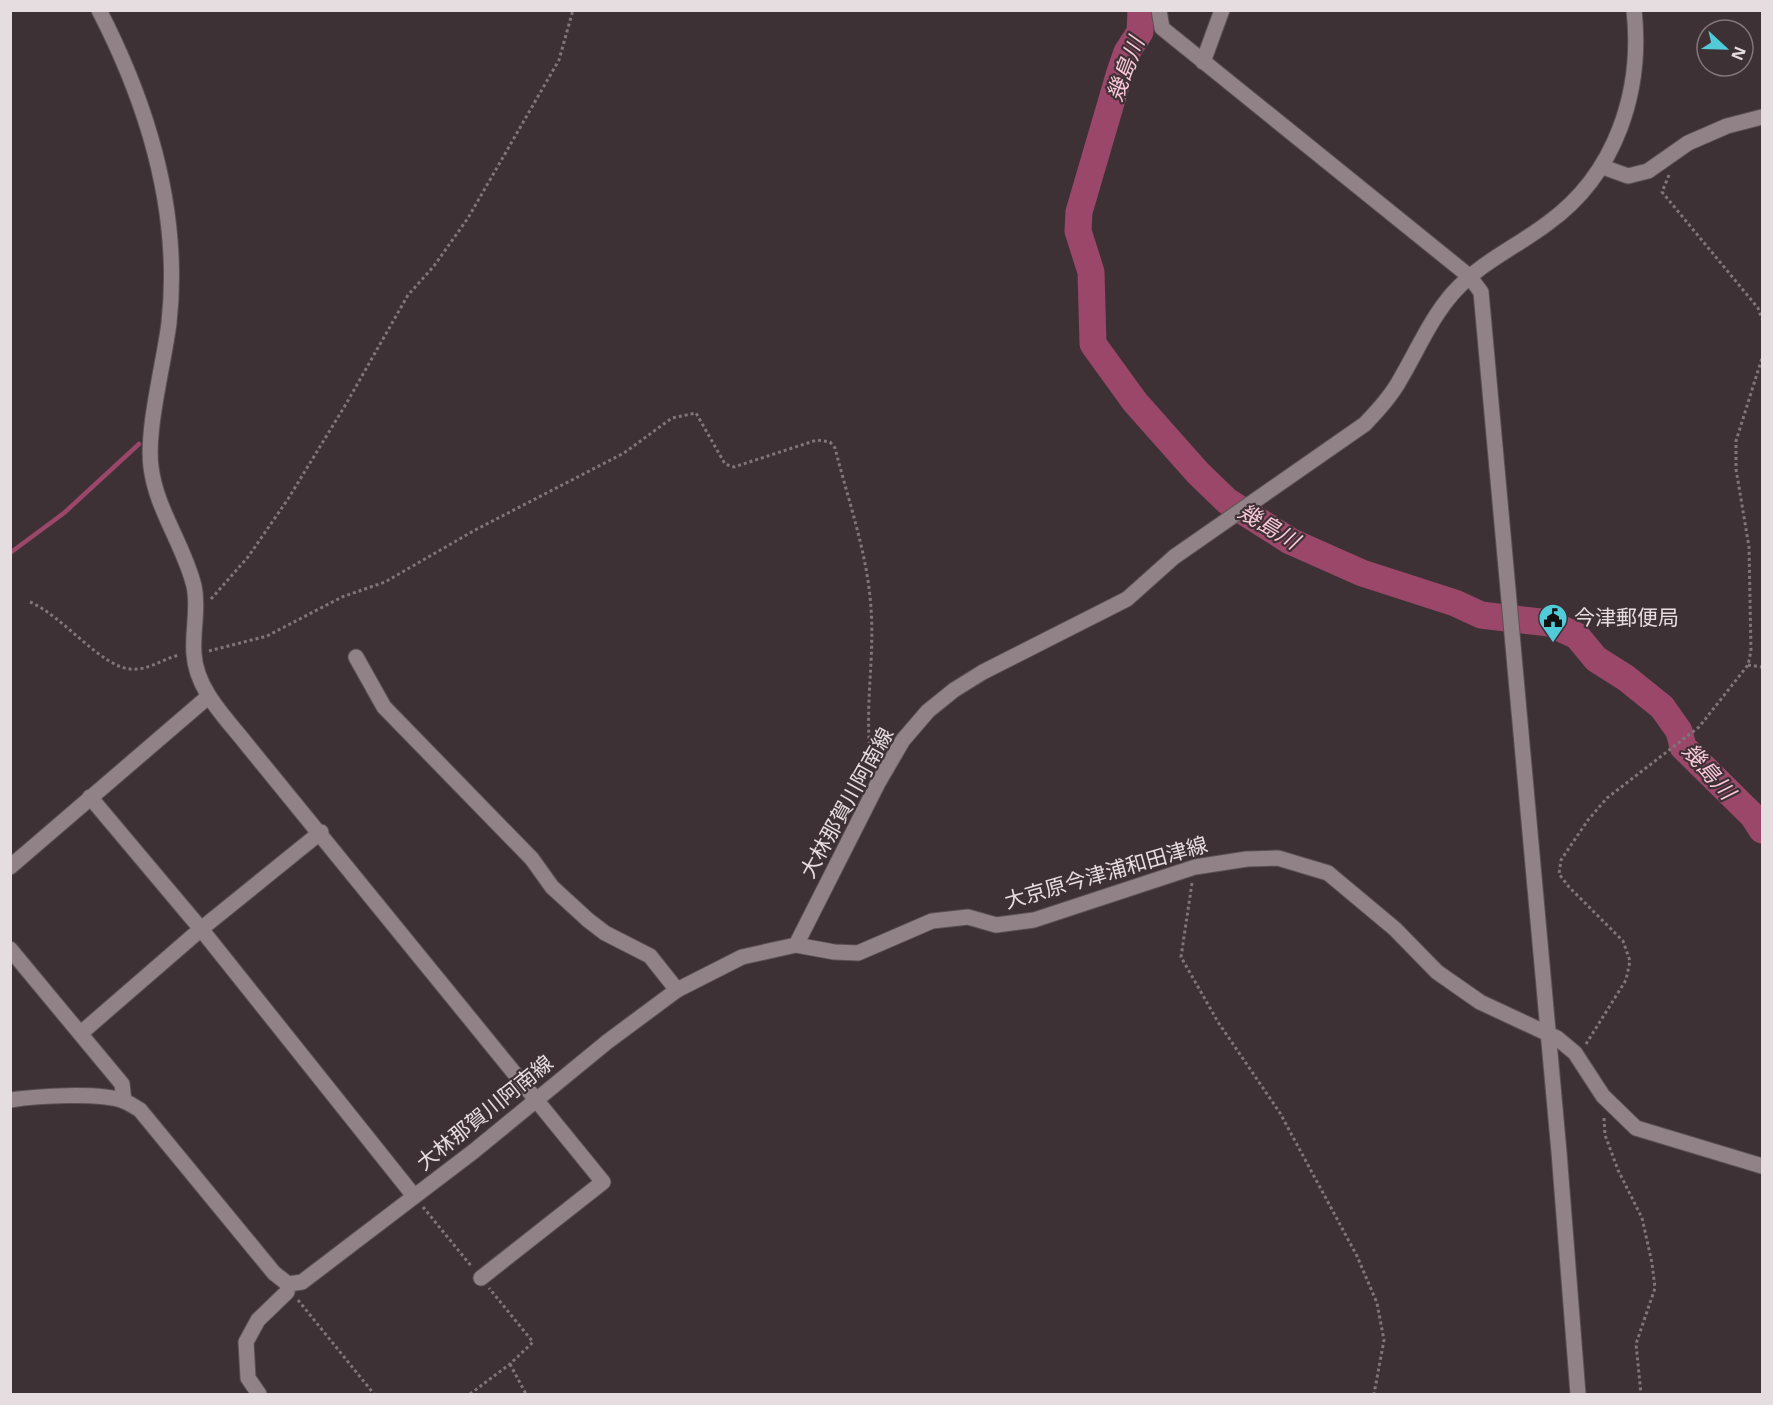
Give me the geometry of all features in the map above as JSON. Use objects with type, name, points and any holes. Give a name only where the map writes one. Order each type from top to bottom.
[{"type":"street","points":[[99,10],[124,59],[159,161],[168,224],[172,289],[152,432],[150,465],[156,493],[179,541],[194,587],[195,669],[208,696],[321,832],[603,1182],[481,1278]]},
{"type":"street","points":[[1159,10],[1162,28],[1468,276],[1481,292],[1578,1395]]},
{"type":"street","points":[[1203,62],[1222,10]]},
{"type":"street","name":"大林那賀川阿南線","points":[[288,1288],[302,1282],[677,990],[742,957],[796,945],[878,783],[903,740],[928,711],[954,690],[983,672],[1127,598],[1174,557],[1365,424],[1401,380],[1426,331],[1468,276],[1491,258],[1548,223],[1573,202],[1603,167],[1627,114],[1633,85],[1636,28],[1634,10]]},
{"type":"street","points":[[1603,167],[1628,176],[1648,171],[1672,153],[1727,126],[1762,117]]},
{"type":"street","points":[[356,657],[384,707],[532,859],[552,887],[605,933],[650,956],[677,990]]},
{"type":"street","points":[[10,867],[208,696]]},
{"type":"street","points":[[90,797],[201,929],[414,1196]]},
{"type":"street","points":[[81,1033],[201,929],[321,832]]},
{"type":"street","name":"大京原今津浦和田津線","points":[[796,945],[834,952],[858,953],[932,921],[968,917],[996,925],[1034,920],[1195,867],[1247,859],[1278,858],[1328,873],[1395,929],[1437,972],[1480,1002],[1547,1030],[1575,1053],[1603,1096],[1636,1128],[1762,1166]]},
{"type":"street","points":[[10,949],[122,1084],[124,1101]]},
{"type":"street","points":[[10,1100],[72,1097],[124,1101],[140,1110],[155,1126],[288,1288],[258,1320],[246,1342],[248,1378],[258,1395]]},
{"type":"path","points":[[195,617],[248,557],[288,499],[346,404],[408,295],[434,266],[468,218],[559,60],[573,10]]},
{"type":"path","points":[[1672,153],[1673,166],[1662,192],[1758,308],[1762,319]]},
{"type":"path","points":[[1575,1053],[1587,1044],[1616,997],[1626,980],[1630,961],[1623,941],[1559,874],[1561,860],[1588,820],[1607,798],[1699,728],[1748,665],[1751,651],[1749,547],[1736,469],[1736,441],[1762,358]]},
{"type":"path","points":[[30,602],[48,610],[108,662],[129,669],[148,667],[170,657],[228,648],[267,636],[342,597],[385,582],[543,493],[624,453],[672,418],[696,413],[725,464],[734,467],[817,440],[830,442],[835,448],[866,572],[872,609],[868,742],[878,783]]},
{"type":"path","points":[[1748,665],[1762,667]]},
{"type":"path","points":[[1195,867],[1181,957],[1218,1022],[1280,1113],[1357,1256],[1377,1303],[1384,1340],[1374,1395]]},
{"type":"path","points":[[1603,1096],[1605,1135],[1618,1170],[1642,1218],[1652,1263],[1655,1288],[1636,1344],[1641,1395]]},
{"type":"path","points":[[414,1196],[533,1342],[510,1364],[470,1395]]},
{"type":"path","points":[[288,1288],[374,1395]]},
{"type":"path","points":[[510,1364],[526,1395]]},
{"type":"waterway","name":"幾島川","points":[[1141,10],[1140,32],[1127,52],[1120,72],[1079,212],[1078,231],[1091,272],[1093,344],[1135,402],[1198,473],[1227,501],[1290,541],[1362,573],[1455,603],[1481,615],[1549,623],[1577,636],[1596,659],[1626,678],[1662,707],[1679,731],[1683,747],[1753,816],[1762,830]]},
{"type":"waterway","points":[[10,553],[64,513],[139,444]]},
{"type":"place","name":"今津郵便局","points":[[1553,644]]}]
